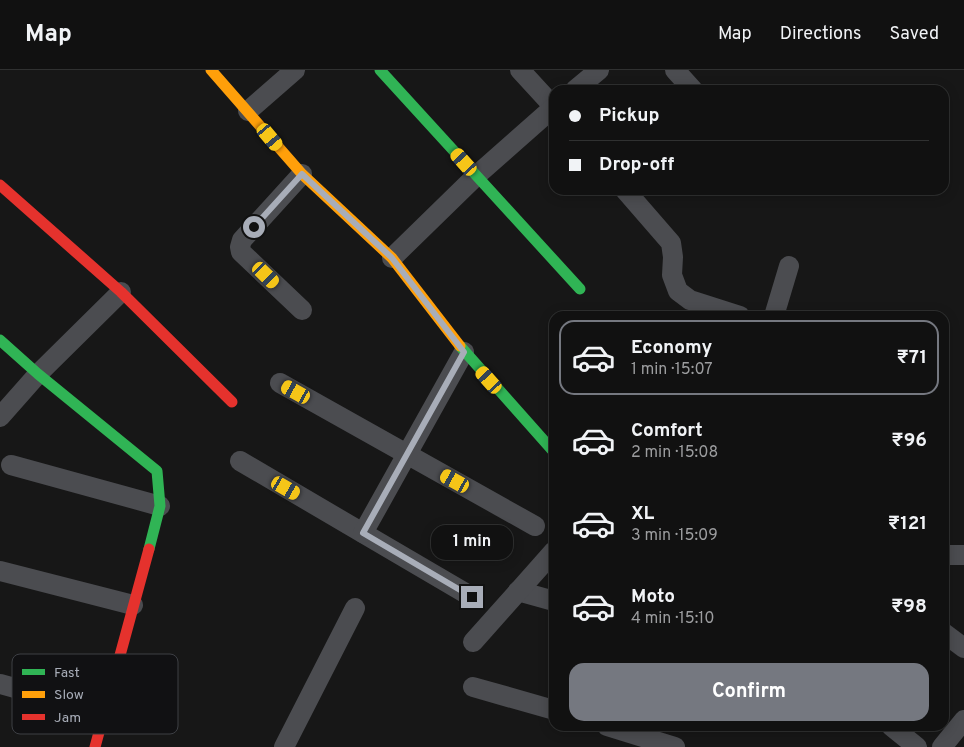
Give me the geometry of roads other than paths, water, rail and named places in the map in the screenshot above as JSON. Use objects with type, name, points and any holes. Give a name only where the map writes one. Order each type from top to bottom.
[{"type":"street","points":[[211,70],[302,174],[392,258],[464,352],[549,446]]},
{"type":"street","points":[[248,112],[295,70]]},
{"type":"street","points":[[380,70],[580,289]]},
{"type":"street","points":[[520,70],[549,102]]},
{"type":"street","points":[[581,85],[599,70]]},
{"type":"street","points":[[675,70],[688,85]]},
{"type":"street","points":[[392,258],[476,175],[549,111]]},
{"type":"street","points":[[302,174],[242,240],[240,247],[241,252],[302,310]]},
{"type":"street","points":[[0,185],[122,292],[232,402]]},
{"type":"street","points":[[629,195],[671,243],[674,257],[672,275],[678,290],[690,300],[724,311]]},
{"type":"street","points":[[776,311],[789,266]]},
{"type":"street","points":[[0,417],[38,374],[122,292]]},
{"type":"street","points":[[0,340],[38,374],[157,472],[160,506],[120,654]]},
{"type":"street","points":[[363,533],[464,352]]},
{"type":"street","points":[[280,383],[535,526]]},
{"type":"street","points":[[240,461],[472,597]]},
{"type":"street","points":[[11,465],[160,506]]},
{"type":"street","points":[[949,555],[964,555]]},
{"type":"street","points":[[473,642],[549,557]]},
{"type":"street","points":[[0,572],[133,605]]},
{"type":"street","points":[[518,591],[549,600]]},
{"type":"street","points":[[284,747],[355,608]]},
{"type":"street","points":[[949,637],[964,648]]},
{"type":"street","points":[[473,686],[549,709]]},
{"type":"street","points":[[942,747],[964,720]]},
{"type":"street","points":[[627,731],[662,740]]},
{"type":"street","points":[[897,731],[917,747]]},
{"type":"street","points":[[95,747],[99,734]]}]
